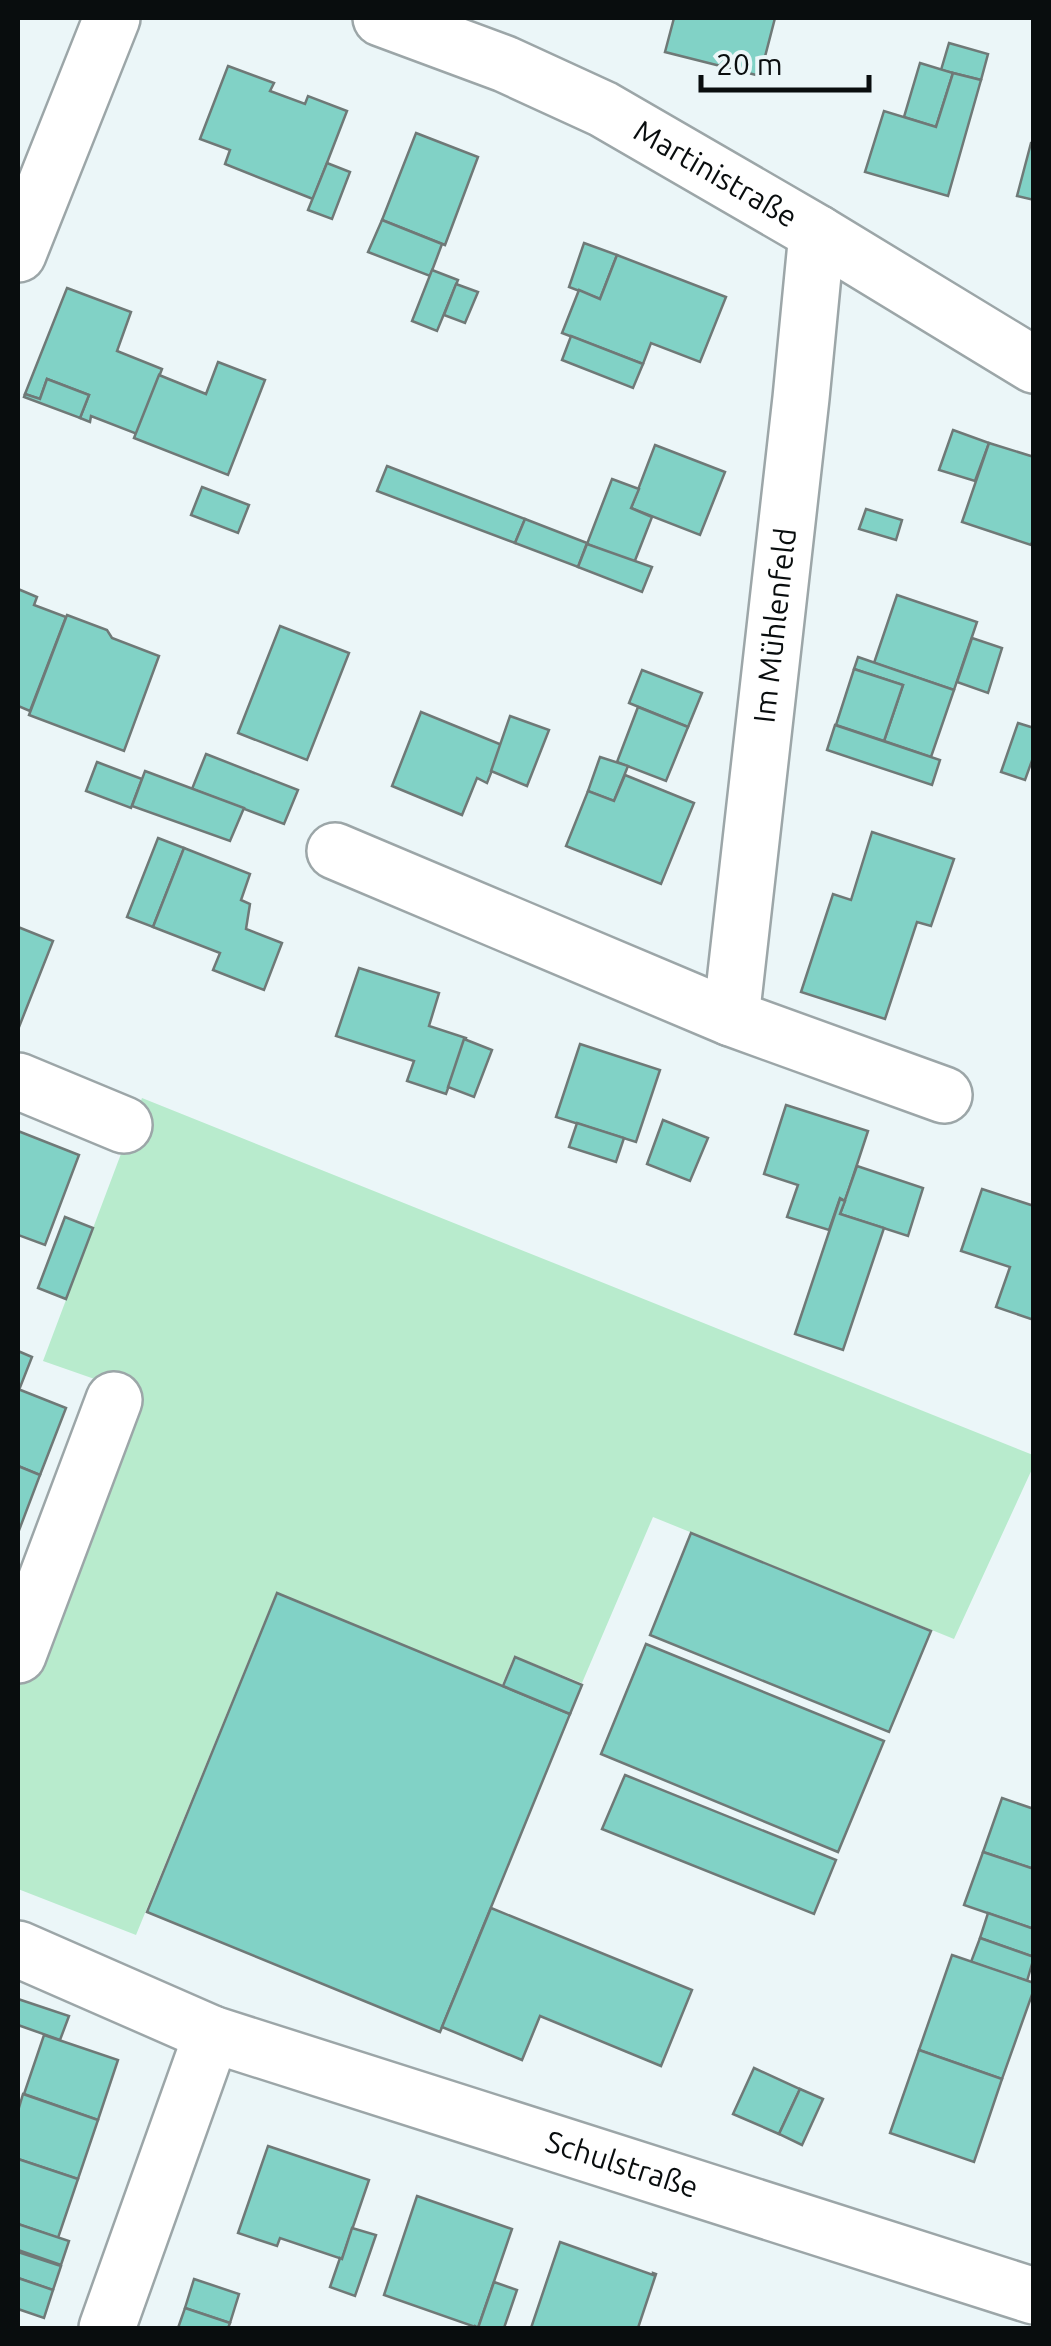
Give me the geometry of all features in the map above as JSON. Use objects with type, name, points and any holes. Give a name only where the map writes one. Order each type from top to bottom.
[{"type":"street","points":[[18,254],[112,18]]},
{"type":"street","name":"Martinistraße","points":[[381,18],[505,64],[603,109],[1034,365]]},
{"type":"street","name":"Im Mühlenfeld","points":[[730,1018],[817,234]]},
{"type":"street","points":[[335,851],[730,1018],[944,1095]]},
{"type":"street","points":[[18,1081],[124,1125]]},
{"type":"street","points":[[18,1655],[114,1400]]},
{"type":"street","name":"Schulstraße","points":[[18,1948],[212,2034],[1025,2296]]},
{"type":"street","points":[[107,2328],[212,2034]]},
{"type":"green space","points":[[142,1098],[1033,1455],[1033,1467],[954,1639],[653,1517],[582,1683],[514,1656],[502,1685],[276,1593],[136,1935],[18,1889],[18,1613],[106,1383],[43,1361]]},
{"type":"building","points":[[674,18],[775,18],[760,76],[665,52]]},
{"type":"building","points":[[949,43],[988,54],[981,80],[941,70]]},
{"type":"building","points":[[920,63],[953,73],[936,127],[904,117]]},
{"type":"building","points":[[228,66],[274,83],[270,91],[305,104],[308,96],[347,111],[313,199],[225,164],[230,150],[200,139]]},
{"type":"building","points":[[953,73],[981,80],[948,196],[865,172],[884,111],[936,127]]},
{"type":"building","points":[[416,133],[478,157],[445,245],[382,220]]},
{"type":"building","points":[[1034,143],[1034,200],[1017,196]]},
{"type":"building","points":[[327,163],[350,172],[332,219],[308,210]]},
{"type":"building","points":[[382,220],[442,244],[430,276],[368,252]]},
{"type":"building","points":[[584,243],[617,255],[600,299],[569,287]]},
{"type":"building","points":[[617,255],[726,297],[700,362],[651,343],[643,364],[562,333],[579,290],[600,299]]},
{"type":"building","points":[[432,270],[458,280],[437,331],[412,321]]},
{"type":"building","points":[[456,284],[478,292],[465,323],[444,315]]},
{"type":"building","points":[[67,288],[131,312],[117,351],[162,369],[137,434],[91,416],[90,422],[80,418],[89,395],[47,379],[40,399],[25,394]]},
{"type":"building","points":[[571,336],[643,364],[633,388],[562,360]]},
{"type":"building","points":[[218,362],[265,380],[228,475],[134,438],[159,375],[206,394]]},
{"type":"building","points":[[47,379],[89,395],[80,418],[24,397],[25,394],[40,399]]},
{"type":"building","points":[[953,430],[989,443],[975,481],[939,470]]},
{"type":"building","points":[[989,443],[1034,457],[1031,545],[962,522]]},
{"type":"building","points":[[655,445],[725,472],[700,535],[631,508]]},
{"type":"building","points":[[387,466],[525,519],[515,543],[377,491]]},
{"type":"building","points":[[612,479],[639,489],[631,508],[652,517],[634,563],[587,544]]},
{"type":"building","points":[[202,487],[249,505],[238,533],[191,515]]},
{"type":"building","points":[[866,509],[902,520],[896,540],[859,529]]},
{"type":"building","points":[[525,519],[587,543],[578,567],[515,543]]},
{"type":"building","points":[[587,544],[652,567],[642,592],[578,567]]},
{"type":"building","points":[[18,589],[37,597],[34,605],[66,617],[30,711],[18,706]]},
{"type":"building","points":[[897,595],[977,622],[954,690],[874,663]]},
{"type":"building","points":[[67,615],[159,656],[124,751],[29,715]]},
{"type":"building","points":[[280,626],[349,653],[307,760],[238,733]]},
{"type":"building","points":[[972,638],[1002,648],[988,693],[957,682]]},
{"type":"building","points":[[858,657],[954,690],[931,757],[884,741],[903,685],[854,669]]},
{"type":"building","points":[[854,669],[903,685],[884,741],[836,725]]},
{"type":"building","points":[[642,670],[702,693],[688,727],[629,703]]},
{"type":"building","points":[[638,707],[688,727],[666,781],[617,762]]},
{"type":"building","points":[[421,712],[502,745],[487,783],[477,778],[462,815],[392,786]]},
{"type":"building","points":[[510,716],[549,730],[527,786],[491,771]]},
{"type":"building","points":[[1018,723],[1034,728],[1034,755],[1025,780],[1001,772]]},
{"type":"building","points":[[835,725],[940,760],[932,785],[827,750]]},
{"type":"building","points":[[206,754],[298,790],[284,824],[192,789]]},
{"type":"building","points":[[600,757],[628,766],[614,801],[588,791]]},
{"type":"building","points":[[97,762],[142,779],[131,808],[86,791]]},
{"type":"building","points":[[145,771],[244,808],[230,841],[132,806]]},
{"type":"building","points":[[625,775],[694,803],[661,884],[566,846],[588,791],[614,801]]},
{"type":"building","points":[[872,832],[954,859],[931,926],[917,922],[885,1019],[801,992],[833,894],[851,900]]},
{"type":"building","points":[[158,838],[184,848],[153,927],[127,917]]},
{"type":"building","points":[[184,848],[250,874],[241,900],[250,904],[246,929],[282,943],[264,990],[213,970],[220,953],[153,927]]},
{"type":"building","points":[[18,927],[53,941],[19,1027],[18,1026]]},
{"type":"building","points":[[359,968],[439,993],[429,1026],[466,1038],[446,1094],[407,1081],[414,1061],[336,1036]]},
{"type":"building","points":[[464,1039],[492,1050],[474,1097],[448,1087]]},
{"type":"building","points":[[580,1044],[660,1070],[636,1142],[556,1117]]},
{"type":"building","points":[[786,1105],[868,1131],[845,1201],[840,1198],[829,1230],[787,1217],[798,1185],[764,1174]]},
{"type":"building","points":[[663,1120],[708,1138],[690,1181],[647,1164]]},
{"type":"building","points":[[577,1123],[624,1138],[616,1162],[569,1147]]},
{"type":"building","points":[[18,1131],[79,1155],[45,1245],[18,1235]]},
{"type":"building","points":[[857,1166],[923,1188],[908,1236],[840,1214]]},
{"type":"building","points":[[982,1189],[1034,1206],[1034,1320],[996,1307],[1010,1267],[961,1251]]},
{"type":"building","points":[[840,1199],[845,1201],[840,1214],[884,1228],[843,1350],[795,1334]]},
{"type":"building","points":[[65,1217],[93,1228],[66,1299],[38,1288]]},
{"type":"building","points":[[18,1351],[32,1357],[19,1390],[18,1389]]},
{"type":"building","points":[[18,1389],[66,1408],[40,1475],[18,1466]]},
{"type":"building","points":[[18,1466],[40,1475],[18,1533]]},
{"type":"building","points":[[691,1533],[931,1631],[889,1732],[650,1635]]},
{"type":"building","points":[[277,1593],[570,1714],[440,2032],[147,1912]]},
{"type":"building","points":[[646,1644],[884,1741],[838,1852],[601,1754]]},
{"type":"building","points":[[515,1657],[582,1685],[570,1714],[503,1686]]},
{"type":"building","points":[[625,1775],[836,1860],[814,1914],[602,1829]]},
{"type":"building","points":[[1002,1798],[1034,1809],[1034,1869],[983,1852]]},
{"type":"building","points":[[983,1852],[1034,1869],[1034,1929],[964,1905]]},
{"type":"building","points":[[491,1908],[692,1990],[661,2066],[540,2016],[522,2060],[442,2027]]},
{"type":"building","points":[[988,1913],[1034,1929],[1034,1957],[980,1938]]},
{"type":"building","points":[[980,1938],[1034,1957],[1027,1981],[971,1962]]},
{"type":"building","points":[[952,1955],[1034,1983],[1002,2079],[919,2050]]},
{"type":"building","points":[[18,1999],[69,2016],[60,2040],[18,2025]]},
{"type":"building","points":[[44,2035],[118,2060],[98,2120],[24,2094]]},
{"type":"building","points":[[919,2050],[1002,2079],[974,2162],[890,2133]]},
{"type":"building","points":[[754,2068],[800,2089],[779,2134],[733,2114]]},
{"type":"building","points":[[800,2089],[823,2099],[802,2145],[779,2134]]},
{"type":"building","points":[[23,2094],[98,2120],[78,2179],[18,2159],[18,2111]]},
{"type":"building","points":[[268,2146],[369,2180],[342,2259],[280,2238],[277,2246],[238,2233]]},
{"type":"building","points":[[18,2159],[78,2179],[58,2238],[18,2224]]},
{"type":"building","points":[[417,2196],[512,2229],[478,2328],[384,2295]]},
{"type":"building","points":[[18,2224],[69,2241],[61,2265],[18,2250]]},
{"type":"building","points":[[352,2228],[376,2235],[355,2296],[330,2287]]},
{"type":"building","points":[[560,2242],[656,2274],[638,2328],[531,2328]]},
{"type":"building","points":[[18,2252],[61,2266],[53,2290],[18,2278]]},
{"type":"building","points":[[18,2278],[53,2290],[44,2318],[18,2309]]},
{"type":"building","points":[[194,2279],[239,2294],[230,2323],[185,2308]]},
{"type":"building","points":[[494,2282],[517,2290],[504,2328],[478,2328]]},
{"type":"building","points":[[185,2308],[230,2323],[228,2328],[178,2328]]}]
